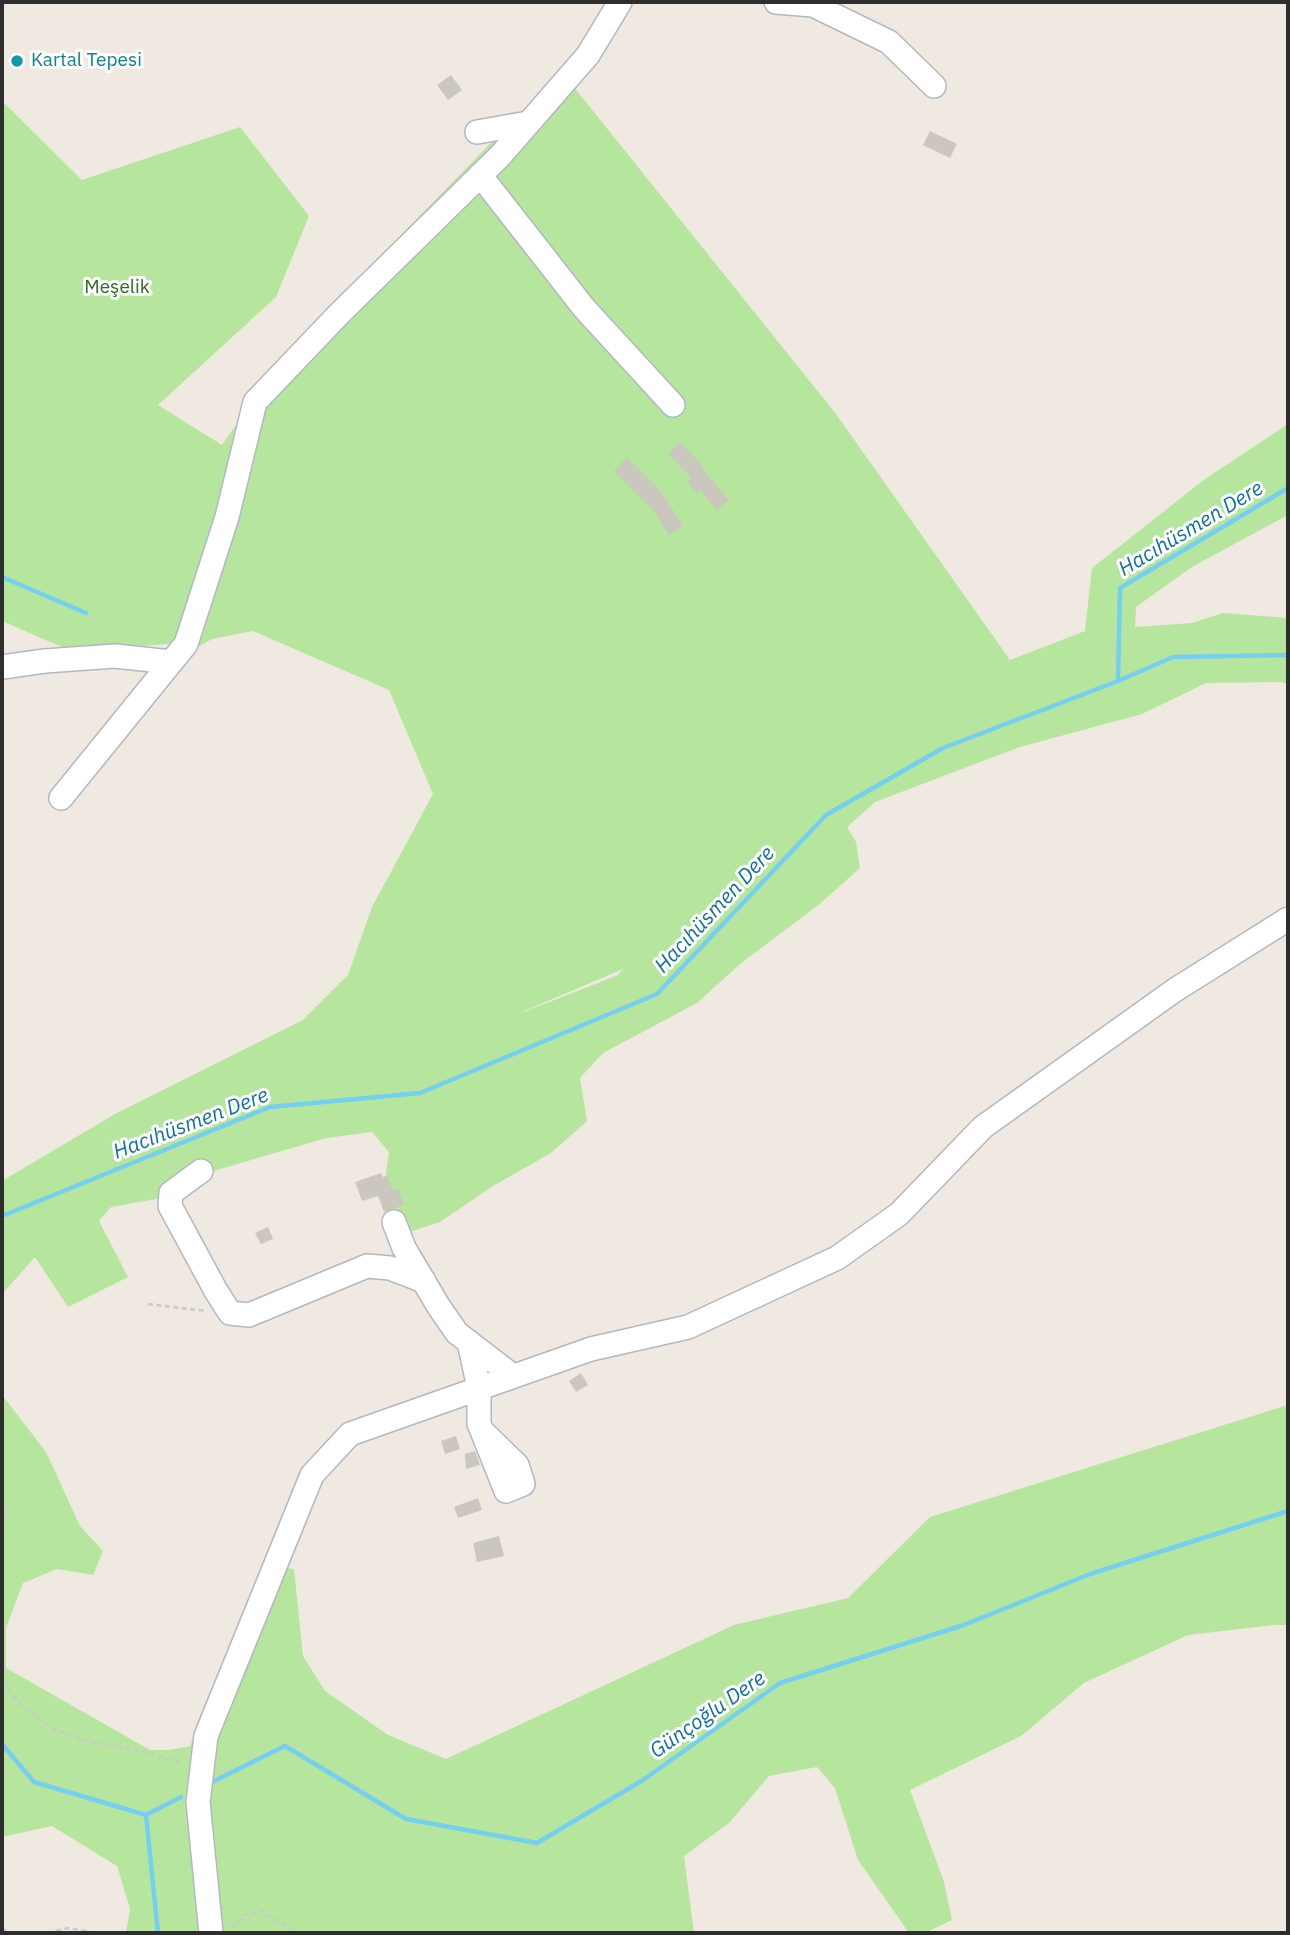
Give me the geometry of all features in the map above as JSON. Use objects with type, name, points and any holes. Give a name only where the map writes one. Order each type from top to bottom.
[{"type":"street","points":[[61,798],[186,644],[227,517],[255,402],[528,123],[588,55],[621,2]]},
{"type":"street","points":[[776,2],[813,5],[889,42],[934,86]]},
{"type":"street","points":[[477,132],[528,123]]},
{"type":"street","points":[[480,175],[584,308],[673,405]]},
{"type":"street","points":[[2,667],[116,656],[171,662]]},
{"type":"street","points":[[219,1933],[198,1802],[206,1736],[312,1475],[350,1434],[591,1349],[688,1327],[837,1258],[899,1214],[983,1127],[1175,990],[1288,919]]},
{"type":"street","points":[[201,1171],[171,1193],[170,1206],[230,1313],[248,1315],[367,1266],[390,1268],[424,1281]]},
{"type":"street","points":[[394,1222],[404,1248],[457,1333],[513,1376]]},
{"type":"street","points":[[439,1307],[463,1377],[480,1388]]},
{"type":"street","points":[[469,1342],[480,1388],[479,1424],[482,1431]]},
{"type":"path","points":[[148,1304],[230,1313]]},
{"type":"path","points":[[2,1498],[5,1518],[2,1543]]},
{"type":"path","points":[[2,1674],[7,1688],[22,1706],[54,1729],[82,1740],[138,1750],[202,1768]]},
{"type":"path","points":[[219,1933],[245,1915],[261,1911],[297,1933]]},
{"type":"path","points":[[48,1933],[68,1928],[97,1933]]},
{"type":"path","points":[[2,1929],[10,1933]]},
{"type":"green space","name":"Meşelik","points":[[561,71],[836,414],[1010,660],[1085,631],[1092,568],[1205,479],[1288,424],[1288,515],[1192,567],[1136,607],[1135,627],[1192,623],[1223,613],[1288,618],[1288,684],[1206,683],[1142,714],[1020,747],[875,802],[847,827],[856,842],[860,868],[821,903],[740,964],[697,1003],[603,1053],[580,1078],[587,1121],[551,1153],[493,1186],[440,1222],[406,1233],[390,1205],[386,1174],[389,1152],[372,1132],[326,1138],[217,1170],[173,1196],[111,1207],[99,1221],[128,1277],[68,1307],[35,1257],[2,1294],[2,1181],[115,1114],[303,1020],[348,975],[372,907],[433,794],[389,690],[253,631],[212,639],[196,648],[165,644],[64,648],[2,621],[2,101],[82,180],[240,127],[309,216],[276,297],[158,405],[222,445],[288,351]],"holes":[[[623,969],[618,975],[521,1013]]]},
{"type":"green space","points":[[2,1395],[46,1452],[80,1526],[103,1551],[93,1575],[57,1569],[23,1583],[6,1628],[6,1668],[150,1750],[190,1746],[264,1564],[294,1569],[303,1656],[325,1691],[388,1735],[446,1759],[734,1625],[848,1598],[930,1517],[1288,1405],[1288,1625],[1188,1635],[1084,1683],[1021,1736],[910,1790],[944,1882],[952,1920],[925,1933],[909,1933],[858,1860],[835,1788],[817,1767],[769,1776],[729,1823],[684,1856],[694,1933],[126,1933],[130,1909],[117,1866],[52,1826],[2,1837]]},
{"type":"building","points":[[451,75],[462,90],[448,100],[437,85]]},
{"type":"building","points":[[930,131],[957,144],[950,158],[923,145]]},
{"type":"building","points":[[680,442],[729,500],[717,510],[700,490],[697,493],[688,482],[692,478],[668,453]]},
{"type":"building","points":[[627,458],[662,493],[683,526],[669,535],[653,510],[614,471]]},
{"type":"building","points":[[381,1173],[383,1177],[387,1176],[393,1191],[399,1189],[404,1205],[384,1212],[378,1196],[362,1201],[355,1182]]},
{"type":"building","points":[[268,1227],[273,1239],[261,1244],[255,1233]]},
{"type":"building","points":[[581,1373],[588,1385],[576,1392],[569,1381]]},
{"type":"building","points":[[456,1436],[460,1449],[445,1454],[441,1441]]},
{"type":"building","points":[[475,1451],[480,1465],[466,1469],[465,1454]]},
{"type":"building","points":[[478,1498],[482,1510],[458,1518],[454,1507]]},
{"type":"building","points":[[499,1536],[504,1556],[477,1562],[473,1543]]},
{"type":"waterway","name":"Hacıhüsmen Dere","points":[[2,1216],[270,1107],[420,1093],[657,994],[826,815],[943,748],[1118,681],[1120,588],[1288,488]]},
{"type":"waterway","points":[[2,577],[86,613]]},
{"type":"waterway","points":[[1118,681],[1173,657],[1288,655]]},
{"type":"waterway","name":"Günçoğlu Dere","points":[[210,1783],[285,1746],[406,1819],[537,1843],[643,1780],[780,1683],[964,1625],[1090,1574],[1288,1511]]},
{"type":"waterway","points":[[2,1744],[34,1782],[146,1815],[158,1933]]},
{"type":"waterway","name":"Günçoğlu Dere","points":[[146,1815],[181,1797]]},
{"type":"place","name":"Kartal Tepesi","points":[[17,61]]}]
